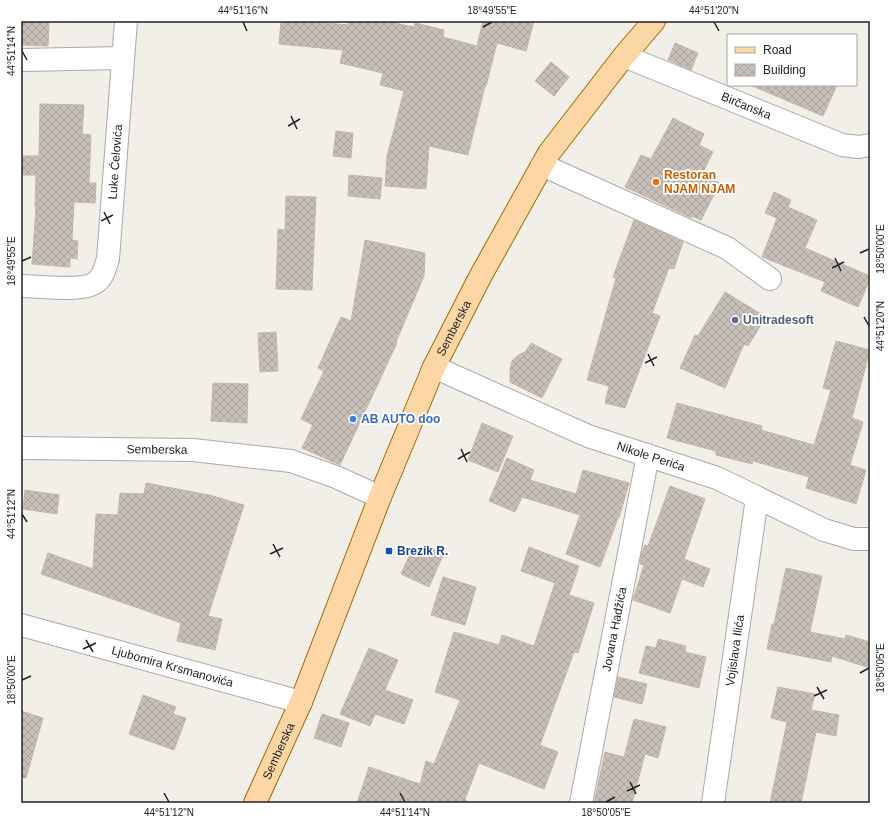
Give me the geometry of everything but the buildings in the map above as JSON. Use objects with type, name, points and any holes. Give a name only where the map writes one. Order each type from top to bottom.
[{"type":"main road","name":"Semberska","points":[[255,803],[301,702],[380,497],[434,367],[480,277],[549,153],[624,56],[654,21]]},
{"type":"street","name":"Luke Ćelovića","points":[[21,286],[84,288],[94,284],[99,280],[103,273],[108,259],[126,21]]},
{"type":"street","name":"Birčanska","points":[[624,56],[842,145],[859,147],[870,145]]},
{"type":"street","points":[[21,60],[123,58]]},
{"type":"street","points":[[542,166],[727,248],[770,279]]},
{"type":"street","name":"Nikole Perića","points":[[434,367],[588,436],[717,478],[824,530],[854,539],[870,539]]},
{"type":"street","name":"Semberska","points":[[21,448],[193,450],[291,461],[336,477],[380,497]]},
{"type":"street","name":"Jovana Hadžića","points":[[581,803],[648,455]]},
{"type":"street","name":"Vojislava Ilića","points":[[713,803],[757,498]]},
{"type":"street","name":"Ljubomira Krsmanovića","points":[[21,625],[301,702]]},
{"type":"place","name":"Restoran NJAM NJAM","points":[[656,182]]},
{"type":"place","name":"Unitradesoft","points":[[735,320]]},
{"type":"place","name":"AB AUTO doo","points":[[353,419]]},
{"type":"place","name":"Brezik R.","points":[[389,551]]}]
